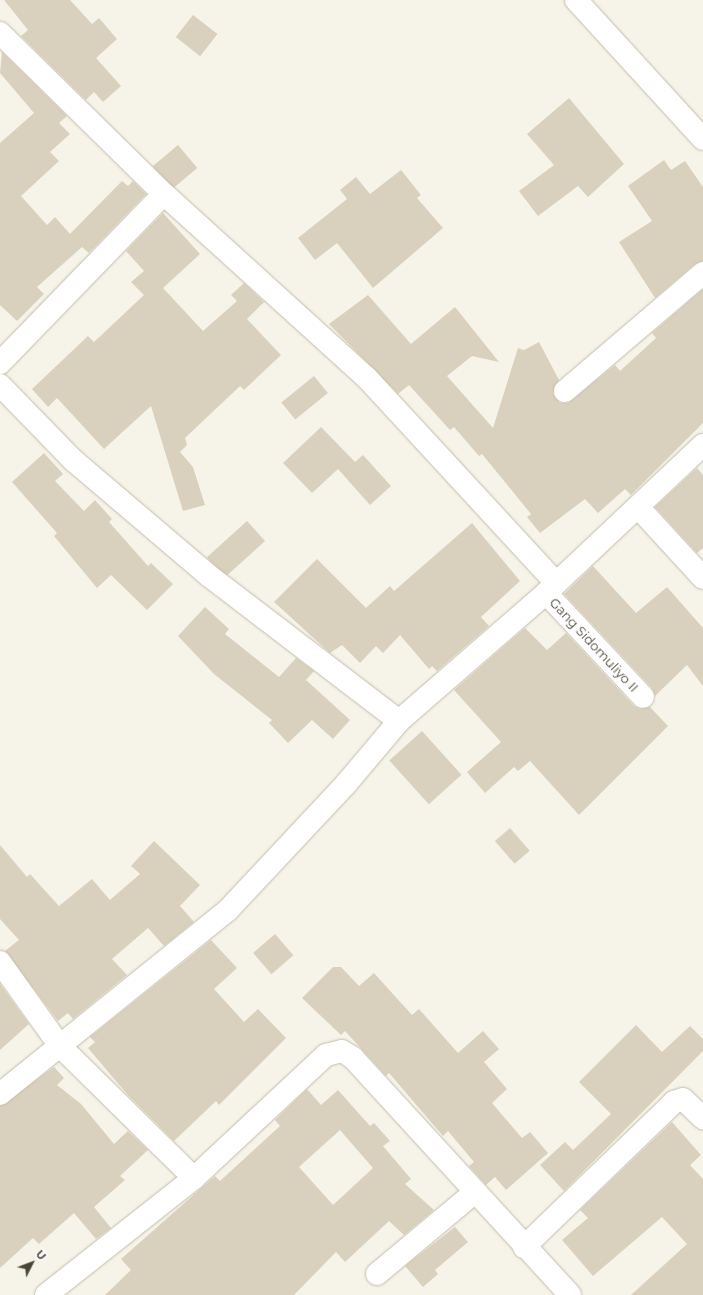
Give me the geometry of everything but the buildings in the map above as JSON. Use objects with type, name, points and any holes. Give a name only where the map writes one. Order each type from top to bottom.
[{"type":"street","points":[[576,0],[703,139]]},
{"type":"street","name":"Gang Sidomuliyo II","points":[[0,33],[164,194],[367,378],[550,587],[643,697]]},
{"type":"street","points":[[0,363],[164,194]]},
{"type":"street","points":[[565,391],[703,273]]},
{"type":"street","points":[[0,384],[73,460],[202,570],[399,720]]},
{"type":"street","points":[[0,1094],[228,910],[346,784],[399,720],[550,587],[638,507],[703,445]]},
{"type":"street","points":[[638,507],[703,578]]},
{"type":"street","points":[[0,962],[60,1046],[194,1178]]},
{"type":"street","points":[[46,1295],[194,1178],[326,1055],[342,1051],[353,1058],[474,1193],[570,1295]]},
{"type":"street","points":[[524,1247],[674,1102],[683,1099],[703,1118]]},
{"type":"street","points":[[377,1274],[474,1193]]}]
